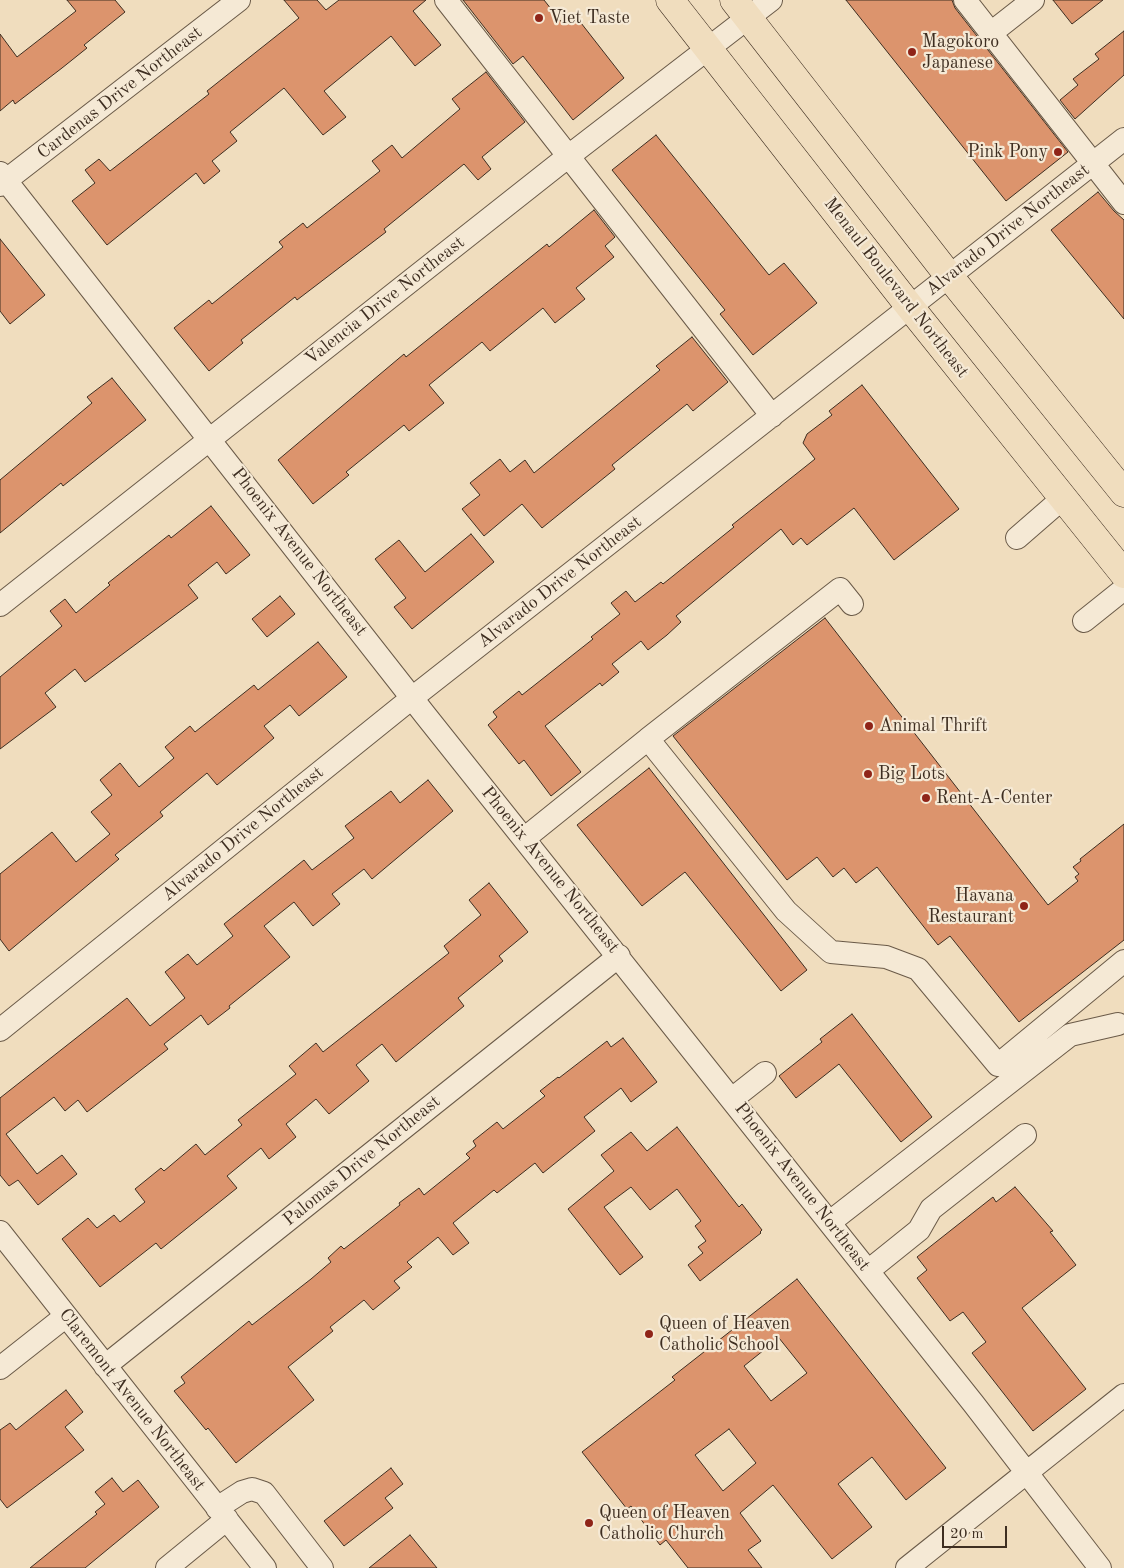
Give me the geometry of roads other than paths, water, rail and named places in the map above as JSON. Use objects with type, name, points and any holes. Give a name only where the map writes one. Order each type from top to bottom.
[{"type":"main road","name":"Menaul Boulevard Northeast","points":[[670,0],[910,307],[1063,498],[1121,563]]},
{"type":"main road","points":[[741,9],[950,276],[1124,493]]},
{"type":"street","name":"Cardenas Drive Northeast","points":[[2,179],[239,0]]},
{"type":"street","points":[[446,0],[570,155],[772,416]]},
{"type":"street","name":"Valencia Drive Northeast","points":[[0,605],[708,48],[741,9],[771,0]]},
{"type":"street","points":[[965,0],[1124,203]]},
{"type":"street","points":[[991,33],[1033,0]]},
{"type":"street","name":"Alvarado Drive Northeast","points":[[0,1030],[412,698],[1124,139]]},
{"type":"street","name":"Phoenix Avenue Northeast","points":[[2,179],[211,439],[412,698],[830,1222],[1100,1568]]},
{"type":"street","points":[[1017,538],[1063,498]]},
{"type":"street","points":[[525,838],[840,589],[852,604]]},
{"type":"street","points":[[1084,621],[1124,589]]},
{"type":"street","points":[[648,739],[786,911],[831,952],[886,957],[918,969],[998,1065],[1124,961]]},
{"type":"street","name":"Palomas Drive Northeast","points":[[105,1366],[619,956]]},
{"type":"street","points":[[830,1222],[1070,1035],[1118,1024]]},
{"type":"street","points":[[732,1099],[765,1072]]},
{"type":"street","points":[[868,1271],[919,1230],[931,1209],[1025,1136]]},
{"type":"street","name":"Claremont Avenue Northeast","points":[[0,1232],[265,1568]]},
{"type":"street","points":[[0,1368],[66,1316]]},
{"type":"street","points":[[907,1568],[1026,1473],[1121,1402]]},
{"type":"street","points":[[167,1568],[242,1492],[252,1489],[264,1493],[322,1568]]},
{"type":"place","name":"Viet Taste","points":[[539,18]]},
{"type":"place","name":"Magokoro Japanese","points":[[912,52]]},
{"type":"place","name":"Pink Pony","points":[[1058,152]]},
{"type":"place","name":"Animal Thrift","points":[[869,726]]},
{"type":"place","name":"Big Lots","points":[[868,774]]},
{"type":"place","name":"Rent-A-Center","points":[[926,798]]},
{"type":"place","name":"Havana Restaurant","points":[[1024,906]]},
{"type":"place","name":"Queen of Heaven Catholic School","points":[[649,1334]]},
{"type":"place","name":"Queen of Heaven Catholic Church","points":[[589,1523]]}]
